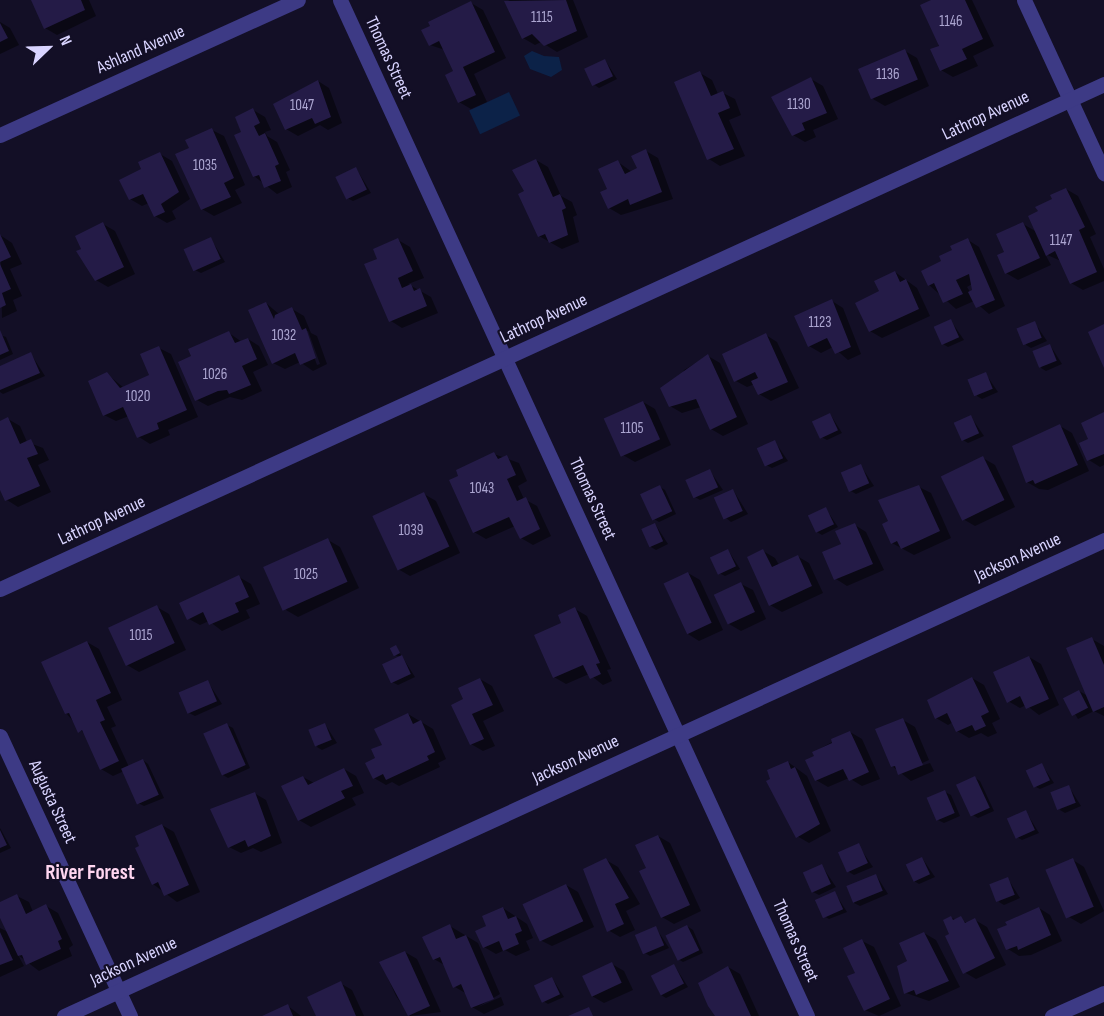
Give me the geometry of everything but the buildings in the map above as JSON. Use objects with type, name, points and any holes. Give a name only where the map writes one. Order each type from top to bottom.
[{"type":"street","name":"Ashland Avenue","points":[[0,135],[298,0]]},
{"type":"street","name":"Thomas Street","points":[[340,0],[680,734],[807,1016]]},
{"type":"street","points":[[1024,0],[1104,173]]},
{"type":"street","name":"Lathrop Avenue","points":[[0,589],[1104,84]]},
{"type":"street","name":"Jackson Avenue","points":[[64,1016],[1104,540]]},
{"type":"street","name":"Augusta Street","points":[[0,736],[130,1016]]},
{"type":"street","points":[[1052,1016],[1104,993]]},
{"type":"water","points":[[532,51],[544,56],[559,57],[562,70],[551,77],[530,69],[524,56]]},
{"type":"water","points":[[509,92],[520,116],[480,134],[469,111]]},
{"type":"district","name":"River Forest","points":[[90,873]]}]
